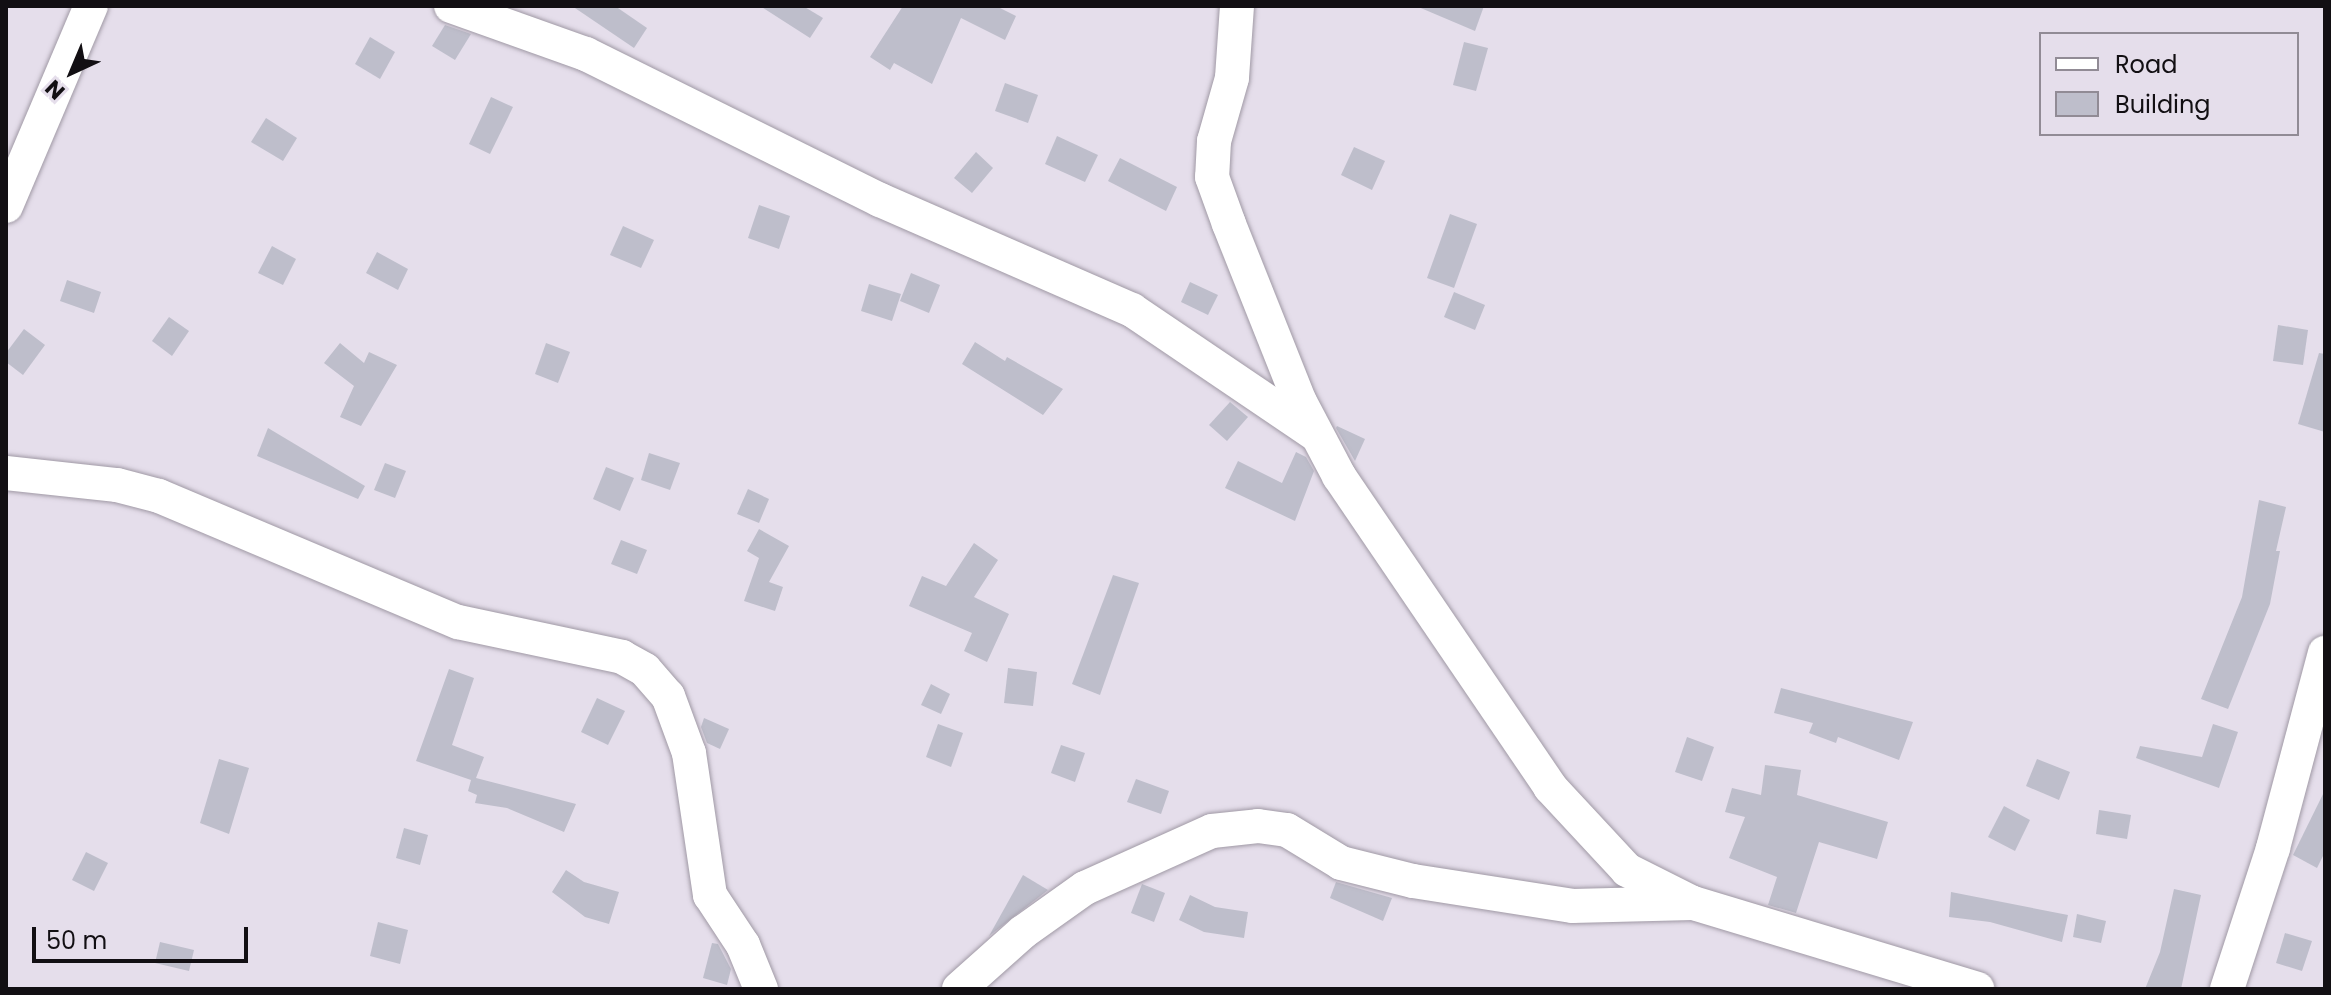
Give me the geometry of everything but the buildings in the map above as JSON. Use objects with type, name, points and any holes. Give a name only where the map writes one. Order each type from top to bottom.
[{"type":"street","points":[[6,206],[91,6]]},
{"type":"street","points":[[451,6],[586,54],[880,200],[1132,310],[1317,435]]},
{"type":"street","points":[[1237,6],[1232,78],[1214,141],[1212,177],[1317,435],[1339,476],[1550,787],[1627,870],[1693,903],[1977,989]]},
{"type":"street","points":[[6,473],[117,485],[159,496],[458,622],[622,657],[645,670],[668,696],[689,753],[710,895],[743,945],[761,989]]},
{"type":"street","points":[[2227,989],[2273,848],[2325,653]]},
{"type":"street","points":[[959,989],[1023,932],[1085,888],[1212,831],[1258,826],[1287,830],[1341,863],[1413,881],[1572,906],[1693,903]]}]
